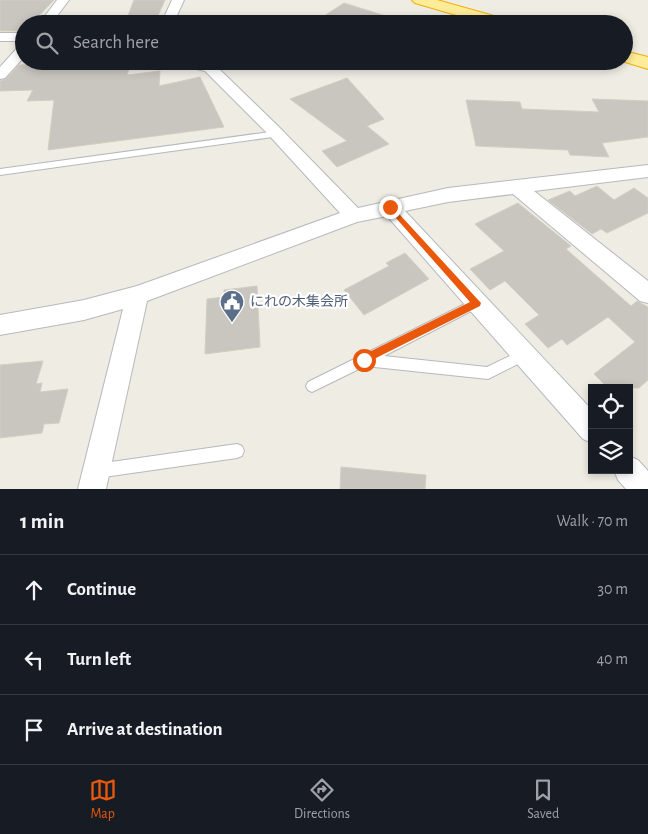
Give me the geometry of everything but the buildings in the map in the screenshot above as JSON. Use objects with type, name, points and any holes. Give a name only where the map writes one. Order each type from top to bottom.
[{"type":"highway","points":[[420,0],[474,15]]},
{"type":"highway","points":[[633,59],[648,63]]},
{"type":"street","points":[[52,15],[63,0]]},
{"type":"street","points":[[171,15],[178,0]]},
{"type":"street","points":[[0,37],[15,37]]},
{"type":"street","points":[[0,75],[15,60]]},
{"type":"street","points":[[212,70],[277,134],[354,216]]},
{"type":"street","points":[[0,325],[84,310],[137,295],[354,216],[390,207],[448,195],[645,174]]},
{"type":"street","points":[[517,187],[648,294]]},
{"type":"street","points":[[390,207],[591,429]]},
{"type":"street","points":[[94,480],[137,295]]},
{"type":"street","points":[[632,474],[645,489]]},
{"type":"lane","points":[[0,172],[277,134]]},
{"type":"lane","points":[[312,386],[477,303]]},
{"type":"lane","points":[[364,360],[488,373],[524,355]]},
{"type":"lane","points":[[94,480],[237,451]]},
{"type":"place","name":"にれの木集会所","points":[[232,323]]},
{"type":"route","points":[[364,360],[477,303],[390,207]]}]
